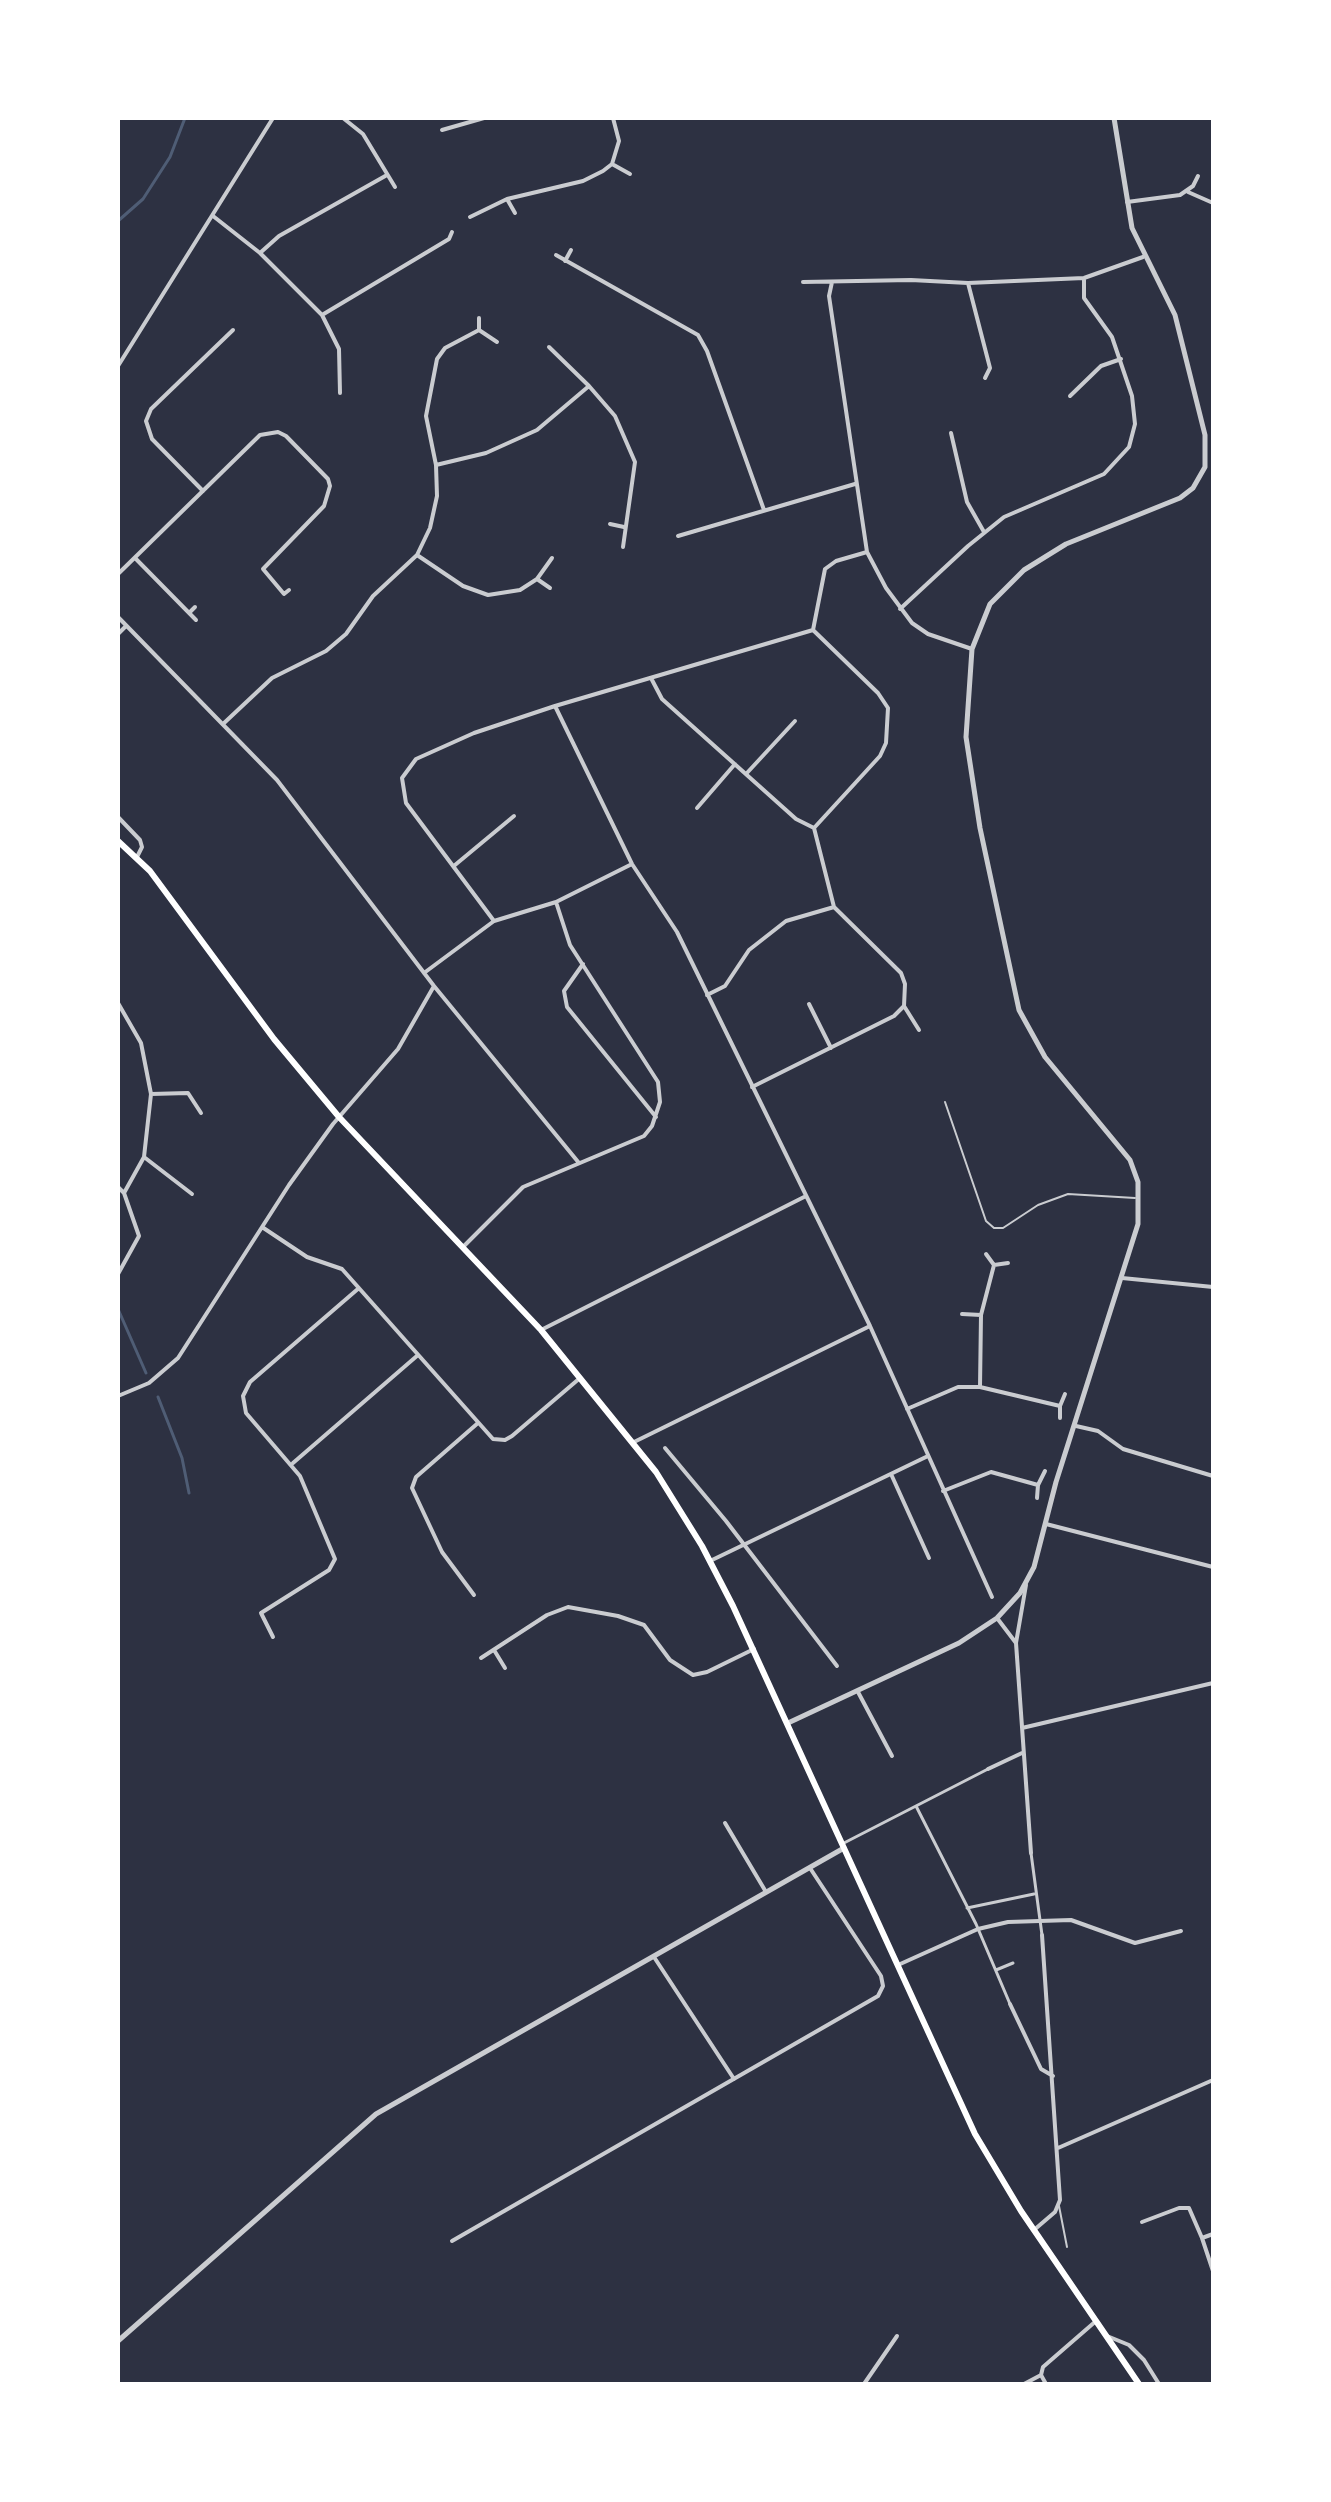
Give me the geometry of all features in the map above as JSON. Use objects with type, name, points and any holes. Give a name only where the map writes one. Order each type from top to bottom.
[{"type":"main road","points":[[118,841],[137,857],[274,1039],[339,1117],[541,1330],[634,1442],[710,1561],[754,1649],[975,2134],[1034,2230],[1139,2384]]},
{"type":"street","points":[[118,366],[273,118]]},
{"type":"street","points":[[343,118],[363,134],[395,187]]},
{"type":"street","points":[[442,130],[468,120],[484,118]]},
{"type":"street","points":[[470,217],[507,199],[594,177],[612,164],[619,141],[613,118]]},
{"type":"street","points":[[1034,2230],[1059,2206],[1058,2148],[1042,1935],[1022,1753],[1016,1643],[1026,1582],[1132,1245],[1138,1224],[1139,1199],[1130,1160],[1032,1039],[1019,1010],[980,828],[966,737],[972,649],[990,604],[1024,570],[1066,544],[1180,498],[1193,488],[1205,467],[1205,435],[1175,315],[1136,242],[1114,118]]},
{"type":"street","points":[[612,164],[630,174]]},
{"type":"street","points":[[260,253],[279,236],[387,175]]},
{"type":"street","points":[[1188,192],[1198,176]]},
{"type":"street","points":[[1127,202],[1188,192],[1213,203]]},
{"type":"street","points":[[507,199],[515,213]]},
{"type":"street","points":[[213,216],[260,253],[322,315],[339,349],[340,393]]},
{"type":"street","points":[[322,315],[449,239],[452,232]]},
{"type":"street","points":[[565,261],[571,250]]},
{"type":"street","points":[[556,255],[698,335],[707,351],[764,510]]},
{"type":"street","points":[[803,282],[911,280],[968,283],[1084,278],[1143,257]]},
{"type":"street","points":[[900,609],[984,532],[1025,506],[1104,474],[1123,458],[1132,437],[1135,413],[1112,337],[1084,298],[1084,278]]},
{"type":"street","points":[[832,282],[829,296],[867,552],[900,609],[928,634],[972,649]]},
{"type":"street","points":[[968,283],[969,297],[981,322],[990,368],[985,378]]},
{"type":"street","points":[[479,318],[479,330]]},
{"type":"street","points":[[203,491],[152,439],[146,421],[151,409],[233,330]]},
{"type":"street","points":[[479,330],[497,342]]},
{"type":"street","points":[[223,724],[272,678],[326,651],[346,634],[373,596],[417,555],[435,510],[436,465],[427,430],[432,374],[445,348],[479,330]]},
{"type":"street","points":[[549,347],[615,416],[635,462],[623,547]]},
{"type":"street","points":[[1070,396],[1101,366],[1121,359]]},
{"type":"street","points":[[436,465],[486,453],[537,430],[589,386]]},
{"type":"street","points":[[118,574],[260,435],[272,432],[286,436],[328,479],[331,492],[324,506],[263,569],[284,594],[289,590]]},
{"type":"street","points":[[951,433],[967,502],[984,532]]},
{"type":"street","points":[[678,536],[855,484]]},
{"type":"street","points":[[610,524],[624,527]]},
{"type":"street","points":[[813,630],[825,569],[836,561],[867,552]]},
{"type":"street","points":[[417,555],[463,586],[488,595],[520,590],[537,579],[552,558]]},
{"type":"street","points":[[135,558],[196,620]]},
{"type":"street","points":[[537,579],[550,588]]},
{"type":"street","points":[[189,613],[195,607]]},
{"type":"street","points":[[118,617],[277,780],[434,986],[579,1163]]},
{"type":"street","points":[[118,634],[126,626]]},
{"type":"street","points":[[494,921],[406,803],[401,785],[405,772],[416,759],[458,739],[555,706],[813,630]]},
{"type":"street","points":[[813,630],[878,693],[888,708],[889,726],[880,756],[814,828]]},
{"type":"street","points":[[651,678],[662,699],[796,819],[814,828],[834,907],[901,973],[905,984],[904,1006],[919,1030]]},
{"type":"street","points":[[555,706],[632,864],[677,932],[870,1326],[992,1597]]},
{"type":"street","points":[[746,774],[795,721]]},
{"type":"street","points":[[697,808],[735,764]]},
{"type":"street","points":[[455,865],[514,816]]},
{"type":"street","points":[[118,817],[140,840],[142,847],[137,857]]},
{"type":"street","points":[[424,973],[494,921],[556,902],[632,864]]},
{"type":"street","points":[[464,1247],[523,1187],[644,1136],[656,1117],[661,1093],[658,1082],[564,931],[556,902]]},
{"type":"street","points":[[707,995],[725,986],[759,940],[786,921],[834,907]]},
{"type":"street","points":[[583,964],[564,991],[567,1007],[656,1117]]},
{"type":"street","points":[[118,1396],[149,1383],[178,1358],[262,1227],[339,1117],[398,1049],[434,986]]},
{"type":"street","points":[[118,1003],[141,1043],[151,1094],[144,1157],[124,1193]]},
{"type":"street","points":[[809,1004],[831,1048]]},
{"type":"street","points":[[752,1087],[894,1016],[904,1006]]},
{"type":"street","points":[[151,1094],[188,1093],[201,1113]]},
{"type":"street","points":[[144,1157],[186,1186],[192,1194]]},
{"type":"street","points":[[118,1187],[124,1193],[139,1236],[118,1273]]},
{"type":"street","points":[[541,1330],[806,1196]]},
{"type":"street","points":[[262,1227],[307,1257],[339,1266],[493,1439],[505,1440],[582,1377]]},
{"type":"street","points":[[986,1254],[994,1265]]},
{"type":"street","points":[[994,1265],[1008,1263]]},
{"type":"street","points":[[980,1387],[981,1315],[994,1265]]},
{"type":"street","points":[[1122,1278],[1213,1287]]},
{"type":"street","points":[[273,1637],[259,1617],[261,1613],[329,1570],[335,1559],[333,1548],[293,1463],[246,1413],[243,1405],[245,1389],[359,1288]]},
{"type":"street","points":[[962,1314],[981,1315]]},
{"type":"street","points":[[634,1442],[692,1410],[870,1326]]},
{"type":"street","points":[[293,1463],[418,1355]]},
{"type":"street","points":[[907,1409],[958,1387],[980,1387],[1060,1406]]},
{"type":"street","points":[[1060,1418],[1060,1406],[1065,1394]]},
{"type":"street","points":[[474,1595],[442,1552],[412,1488],[416,1477],[478,1423]]},
{"type":"street","points":[[1076,1426],[1098,1431],[1123,1449],[1213,1476]]},
{"type":"street","points":[[665,1448],[744,1544],[837,1666]]},
{"type":"street","points":[[710,1561],[928,1456]]},
{"type":"street","points":[[1037,1498],[1038,1485],[1045,1471]]},
{"type":"street","points":[[943,1491],[991,1472],[1038,1485]]},
{"type":"street","points":[[891,1474],[929,1558]]},
{"type":"street","points":[[1046,1524],[1213,1567]]},
{"type":"street","points":[[788,1723],[959,1643],[997,1618],[1026,1582]]},
{"type":"street","points":[[481,1658],[547,1615],[568,1607],[618,1616],[644,1625],[670,1660],[693,1675],[707,1672],[754,1649]]},
{"type":"street","points":[[997,1618],[1016,1643]]},
{"type":"street","points":[[494,1650],[505,1668]]},
{"type":"street","points":[[1022,1728],[1213,1683]]},
{"type":"street","points":[[858,1692],[892,1756]]},
{"type":"street","points":[[118,2341],[376,2114],[843,1846],[1022,1753]]},
{"type":"street","points":[[916,1806],[978,1929],[1041,2069],[1053,2076]]},
{"type":"street","points":[[725,1823],[766,1892]]},
{"type":"street","points":[[452,2241],[882,1991],[881,1976],[809,1866]]},
{"type":"street","points":[[967,1908],[1036,1894]]},
{"type":"street","points":[[897,1965],[978,1929],[1039,1919],[1084,1923],[1135,1943],[1181,1931]]},
{"type":"street","points":[[654,1957],[734,2079]]},
{"type":"street","points":[[996,1970],[1013,1963]]},
{"type":"street","points":[[1058,2148],[1213,2080]]},
{"type":"street","points":[[1142,2222],[1179,2208],[1189,2208],[1213,2271]]},
{"type":"street","points":[[1202,2238],[1213,2234]]},
{"type":"street","points":[[1046,2384],[1041,2375],[1043,2367],[1096,2320]]},
{"type":"street","points":[[864,2384],[897,2336]]},
{"type":"street","points":[[1107,2336],[1129,2345],[1144,2360],[1159,2384]]},
{"type":"street","points":[[1024,2384],[1041,2375]]},
{"type":"lane","points":[[945,1102],[986,1221],[994,1228],[1003,1228],[1038,1205],[1068,1194],[1084,1192],[1139,1199]]},
{"type":"lane","points":[[1059,2206],[1067,2247]]},
{"type":"waterway","points":[[118,221],[143,199],[170,157],[185,118]]},
{"type":"waterway","points":[[118,1309],[146,1373]]},
{"type":"waterway","points":[[158,1397],[182,1458],[189,1493]]}]
